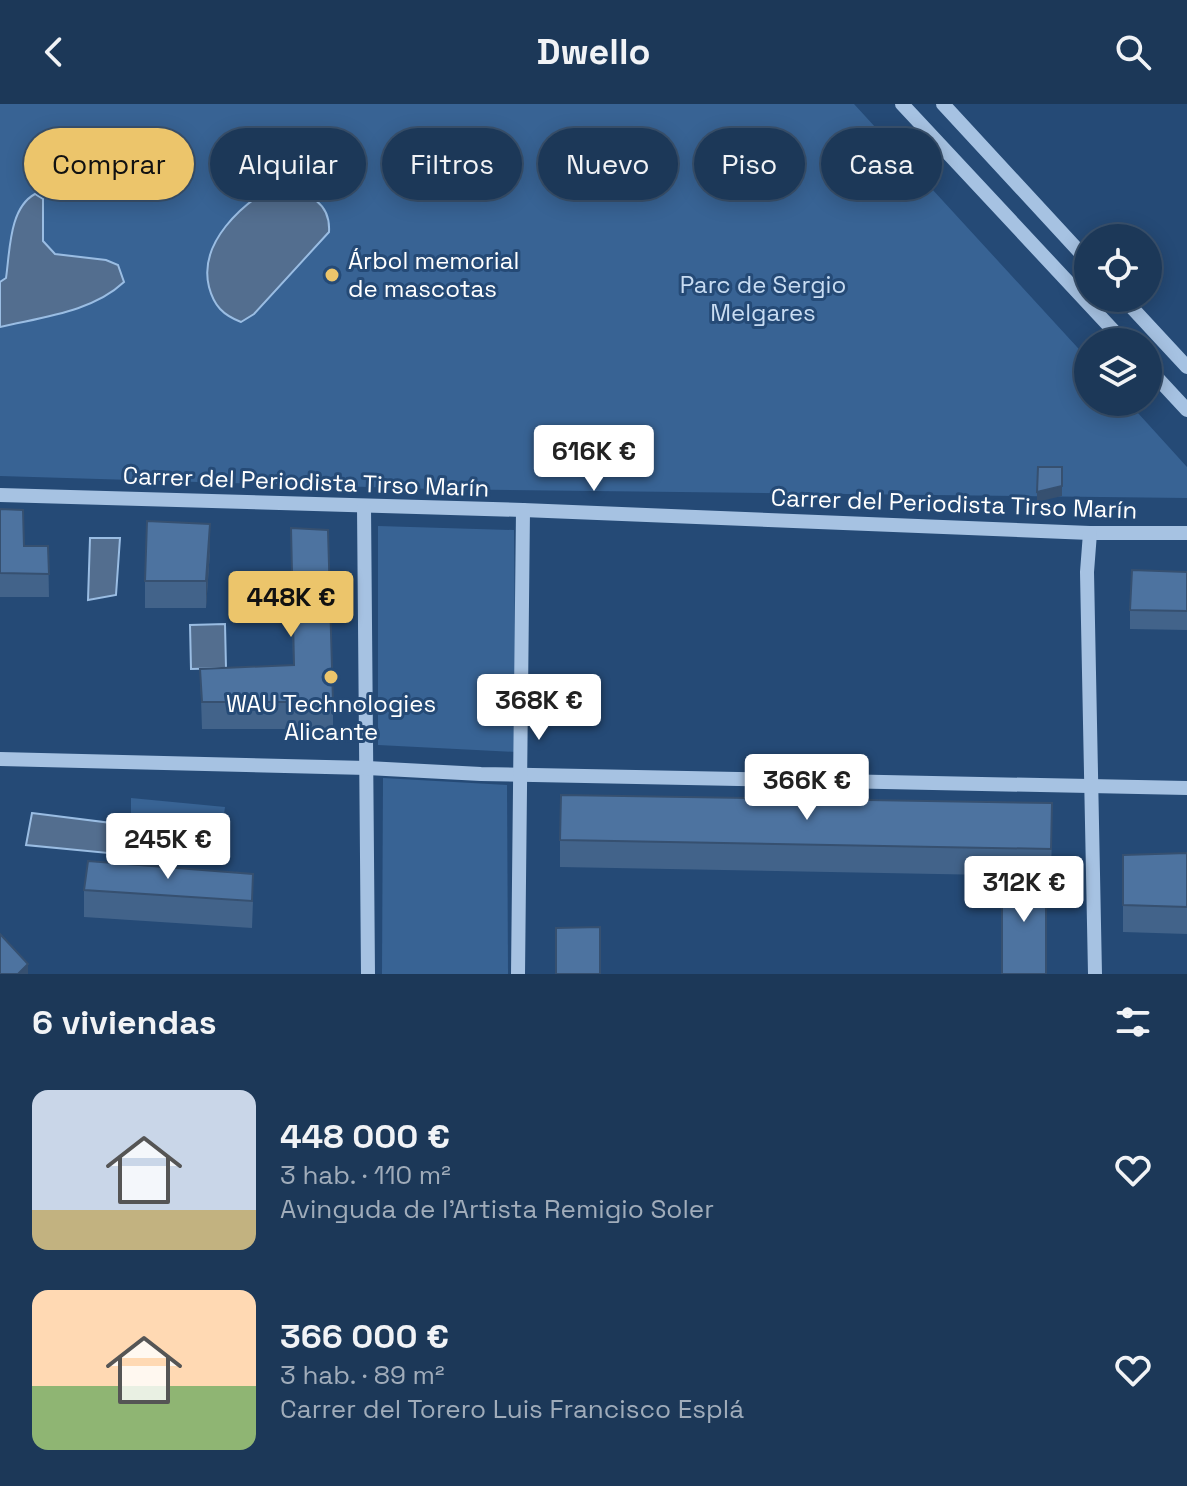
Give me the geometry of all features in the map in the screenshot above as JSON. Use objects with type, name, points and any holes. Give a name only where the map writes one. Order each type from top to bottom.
[{"type":"street","points":[[902,104],[1111,328]]},
{"type":"street","points":[[943,104],[1074,246]]},
{"type":"street","points":[[1136,312],[1187,367]]},
{"type":"street","points":[[1162,383],[1187,410]]},
{"type":"street","name":"Carrer del Periodista Tirso Marín","points":[[0,495],[523,510],[1090,533],[1187,533]]},
{"type":"street","points":[[364,507],[368,974]]},
{"type":"street","points":[[518,974],[523,510]]},
{"type":"street","points":[[1090,533],[1095,974]]},
{"type":"street","points":[[0,759],[1187,788]]},
{"type":"green space","name":"Parc de Sergio Melgares","points":[[0,104],[854,104],[876,128],[821,128],[821,200],[942,200],[1074,344],[1074,416],[1141,416],[1187,467],[1187,498],[434,489],[0,476]]},
{"type":"green space","points":[[378,526],[514,530],[516,752],[378,745]]},
{"type":"green space","points":[[383,778],[507,785],[508,974],[382,974]]},
{"type":"green space","points":[[131,798],[225,807],[219,848],[131,841]]},
{"type":"shaded area","points":[[43,200],[43,241],[55,254],[106,260],[118,265],[124,282],[82,307],[0,327],[0,282],[6,278],[15,220],[26,201]]},
{"type":"shaded area","points":[[315,200],[326,212],[329,232],[254,314],[241,322],[224,313],[217,305],[209,287],[207,271],[216,240],[250,202]]},
{"type":"shaded area","points":[[90,538],[120,538],[116,595],[88,600]]},
{"type":"shaded area","points":[[225,624],[226,668],[191,669],[190,625]]},
{"type":"shaded area","points":[[32,813],[119,824],[118,854],[26,845]]},
{"type":"building","points":[[1038,467],[1062,467],[1062,486],[1037,492]]},
{"type":"building","points":[[0,509],[23,510],[24,546],[48,546],[49,574],[0,573]]},
{"type":"building","points":[[147,521],[210,524],[206,581],[145,581]]},
{"type":"building","points":[[291,528],[328,530],[333,702],[202,702],[200,669],[294,665]]},
{"type":"building","points":[[1132,570],[1187,572],[1187,611],[1130,610]]},
{"type":"building","points":[[561,795],[1052,803],[1051,849],[560,840]]},
{"type":"building","points":[[1187,853],[1187,907],[1123,905],[1123,855]]},
{"type":"building","points":[[88,861],[253,874],[252,901],[84,890]]},
{"type":"building","points":[[1002,874],[1046,875],[1046,974],[1002,974]]},
{"type":"building","points":[[600,927],[600,974],[556,974],[556,928]]},
{"type":"building","points":[[0,934],[28,964],[18,974],[0,974]]},
{"type":"place","name":"Árbol memorial de mascotas","points":[[332,275]]},
{"type":"place","name":"WAU Technologies Alicante","points":[[331,677]]}]
